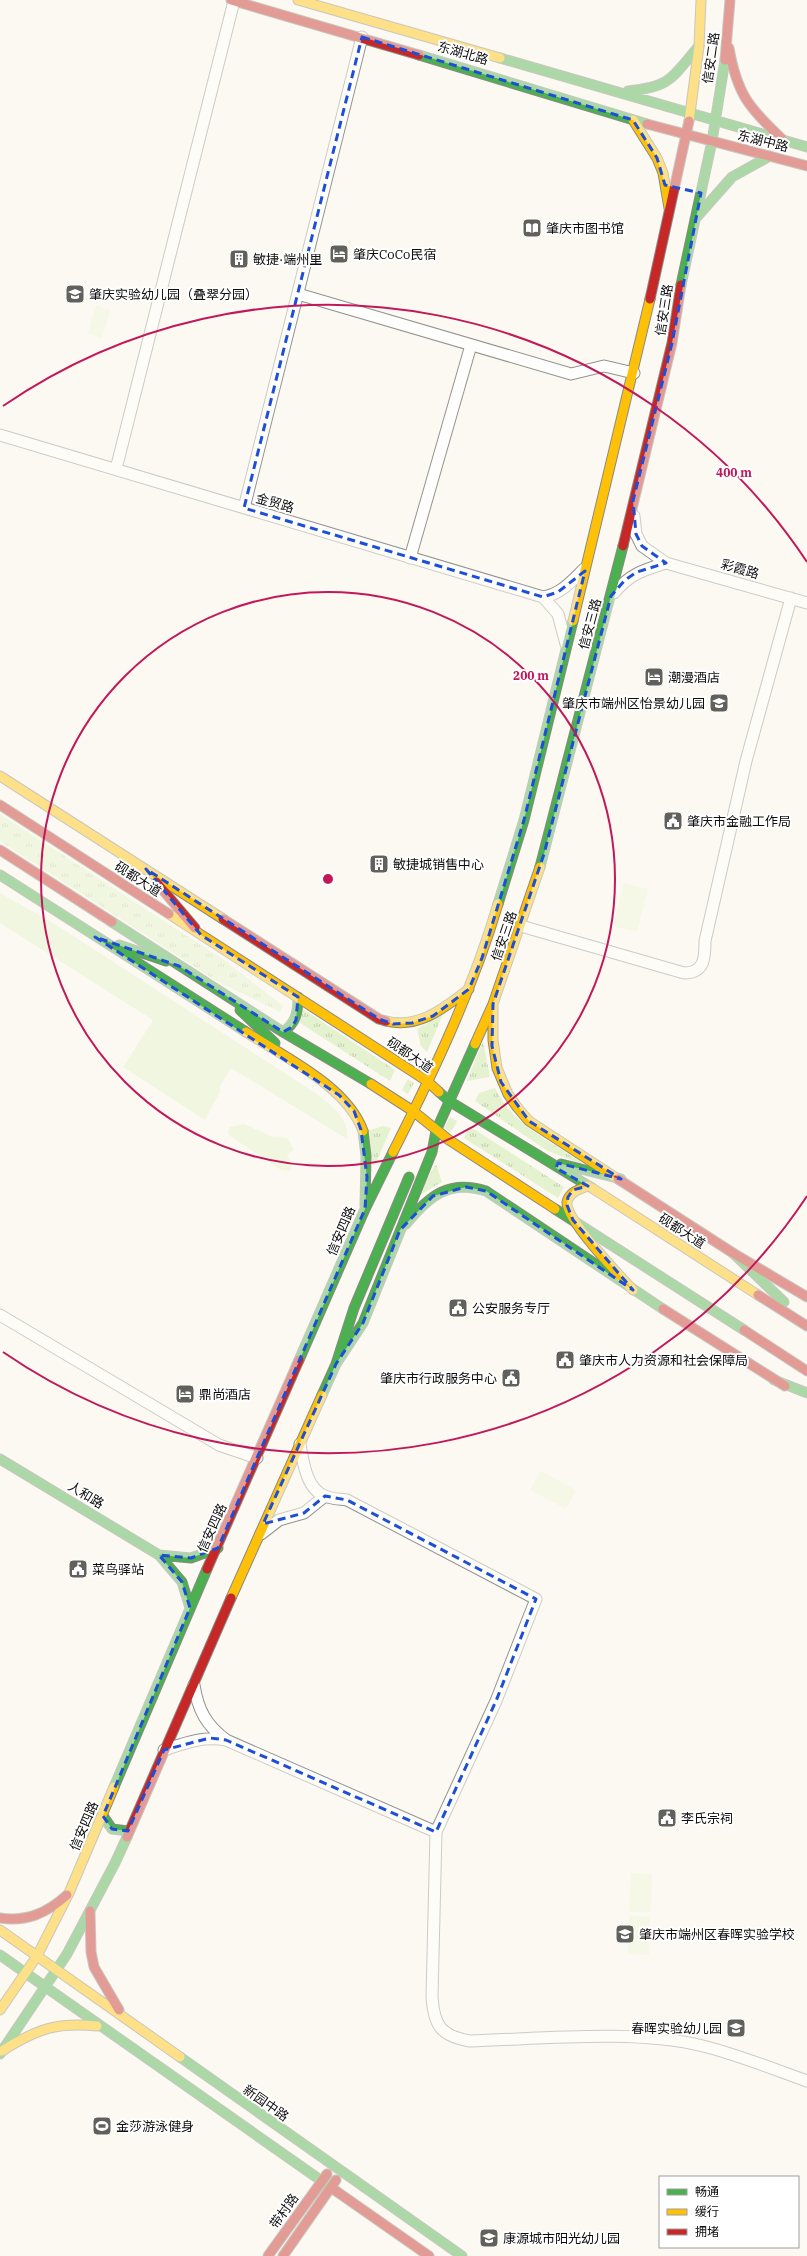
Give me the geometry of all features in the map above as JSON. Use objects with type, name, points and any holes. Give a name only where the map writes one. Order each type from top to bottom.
[{"type":"main road","name":"东湖北路","points":[[232,0],[362,37],[686,135]]},
{"type":"main road","name":"东湖北路","points":[[298,0],[691,113]]},
{"type":"main road","name":"信安二路","points":[[686,135],[691,113],[699,46],[701,0]]},
{"type":"main road","name":"信安二路","points":[[712,141],[728,43],[730,0]]},
{"type":"main road","points":[[728,43],[735,80],[742,97],[752,110],[785,141]]},
{"type":"main road","points":[[617,92],[649,90],[669,83],[699,46]]},
{"type":"main road","points":[[646,100],[647,113],[633,120],[657,158],[663,173],[670,208]]},
{"type":"main road","name":"东湖中路","points":[[691,113],[807,147]]},
{"type":"main road","points":[[752,151],[756,132]]},
{"type":"main road","name":"东湖中路","points":[[686,135],[807,166]]},
{"type":"main road","name":"信安三路","points":[[427,1081],[438,1062],[469,989],[488,960],[634,373],[670,208],[678,188],[686,135]]},
{"type":"main road","name":"信安三路","points":[[436,1131],[493,1004],[507,968],[544,854],[611,596],[672,343],[683,276],[695,219],[698,193],[712,141]]},
{"type":"main road","points":[[695,219],[732,177],[770,156]]},
{"type":"main road","name":"砚都大道","points":[[0,776],[379,1019],[393,1024],[412,1023],[433,1016],[469,989]]},
{"type":"main road","name":"砚都大道","points":[[0,804],[427,1081],[449,1101],[588,1186],[807,1325]]},
{"type":"main road","points":[[0,850],[283,1032],[413,1110],[436,1131],[807,1371]]},
{"type":"main road","points":[[146,869],[201,935]]},
{"type":"main road","points":[[0,875],[298,1066],[340,1095],[354,1111],[366,1154],[365,1209]]},
{"type":"main road","points":[[95,937],[179,966]]},
{"type":"main road","points":[[488,960],[507,968]]},
{"type":"main road","points":[[226,996],[298,1066]]},
{"type":"main road","points":[[283,1032],[292,1027],[296,1020],[298,997]]},
{"type":"main road","points":[[493,1004],[492,1046],[495,1064],[501,1082],[516,1107],[530,1121],[733,1253],[807,1297]]},
{"type":"main road","name":"信安四路","points":[[0,2010],[37,1956],[69,1893],[190,1608],[357,1237],[365,1209],[427,1081]]},
{"type":"main road","points":[[423,1145],[436,1131]]},
{"type":"main road","points":[[336,1364],[363,1323],[432,1152],[436,1131]]},
{"type":"main road","points":[[540,1158],[621,1179]]},
{"type":"main road","points":[[1,2053],[56,1971],[90,1911],[128,1831],[194,1685],[258,1536],[336,1364],[375,1246],[413,1167]]},
{"type":"main road","points":[[588,1186],[574,1190],[568,1198],[567,1205],[573,1220],[633,1290]]},
{"type":"main road","points":[[400,1230],[422,1204],[433,1196],[454,1188],[479,1188],[633,1290],[774,1380],[807,1398]]},
{"type":"main road","points":[[733,1253],[807,1325]]},
{"type":"main road","points":[[774,1380],[807,1392]]},
{"type":"main road","name":"人和路","points":[[0,1459],[159,1554]]},
{"type":"main road","points":[[159,1554],[191,1558],[218,1548]]},
{"type":"main road","points":[[159,1554],[182,1582],[190,1608]]},
{"type":"main road","points":[[102,1816],[112,1829],[128,1831]]},
{"type":"main road","points":[[0,1918],[14,1920],[38,1916],[57,1905],[69,1893]]},
{"type":"main road","points":[[90,1911],[91,1952],[94,1967],[122,2014]]},
{"type":"main road","name":"新园中路","points":[[0,1930],[56,1971],[122,2014],[341,2172],[462,2256]]},
{"type":"main road","points":[[0,1955],[100,2027],[429,2256]]},
{"type":"main road","points":[[1,2053],[42,2028],[71,2023],[100,2027]]},
{"type":"main road","name":"带村路","points":[[268,2256],[333,2166]]},
{"type":"main road","name":"带村路","points":[[282,2256],[341,2172]]},
{"type":"street","points":[[116,469],[232,0]]},
{"type":"street","points":[[244,508],[362,37]]},
{"type":"street","points":[[298,294],[571,374],[604,366],[634,373]]},
{"type":"street","points":[[410,558],[471,345]]},
{"type":"street","name":"金贸路","points":[[0,435],[543,597]]},
{"type":"street","points":[[633,501],[636,534],[642,546],[666,563]]},
{"type":"street","points":[[611,596],[625,580],[637,572],[666,563]]},
{"type":"street","name":"彩霞路","points":[[666,563],[807,603]]},
{"type":"street","points":[[567,647],[558,614],[543,597],[552,595],[563,589],[586,568]]},
{"type":"street","points":[[521,926],[684,973],[692,973],[702,966],[705,960],[705,941],[746,761],[791,598]]},
{"type":"street","points":[[0,1315],[220,1445],[257,1458]]},
{"type":"street","points":[[300,1443],[304,1465],[313,1487],[325,1496],[347,1500],[536,1599],[496,1701],[436,1832],[432,1997],[433,2014],[438,2026],[445,2033],[456,2039],[470,2041],[605,2037],[663,2040],[702,2046],[807,2081]]},
{"type":"street","points":[[258,1536],[280,1520],[304,1513],[325,1496]]},
{"type":"street","points":[[194,1685],[198,1705],[205,1720],[226,1740],[436,1832]]},
{"type":"street","points":[[164,1750],[196,1739],[210,1738],[226,1740]]},
{"type":"highlighted area","points":[[362,37],[633,120],[657,158],[665,185],[701,193],[672,343],[633,501],[636,534],[642,546],[666,563],[637,572],[625,580],[611,596],[544,854],[493,1004],[492,1046],[501,1082],[529,1121],[621,1179],[558,1163],[556,1168],[588,1186],[573,1190],[568,1197],[567,1205],[573,1220],[633,1290],[486,1191],[466,1187],[433,1196],[400,1230],[363,1323],[336,1364],[263,1524],[304,1513],[325,1496],[347,1500],[536,1599],[496,1701],[436,1832],[226,1740],[210,1738],[164,1750],[128,1831],[112,1829],[103,1816],[190,1608],[182,1582],[159,1555],[191,1558],[218,1548],[365,1209],[367,1177],[361,1130],[354,1111],[339,1095],[95,937],[179,966],[283,1032],[292,1027],[296,1020],[298,997],[201,935],[146,869],[379,1019],[393,1024],[412,1023],[433,1016],[469,989],[482,958],[524,820],[585,571],[558,592],[543,597],[244,508]]},
{"type":"green space","points":[[96,306],[110,310],[102,338],[88,333]]},
{"type":"green space","points":[[0,814],[224,960],[283,1006],[280,1012],[215,980],[0,841]]},
{"type":"green space","points":[[624,883],[648,889],[637,932],[613,926]]},
{"type":"green space","points":[[0,893],[55,924],[320,1096],[340,1114],[346,1125],[347,1139],[231,1068],[220,1086],[220,1092],[205,1120],[123,1067],[153,1020],[0,923]]},
{"type":"green space","points":[[303,1009],[395,1070],[390,1081],[297,1021]]},
{"type":"green space","points":[[443,1014],[427,1052],[421,1046],[417,1029]]},
{"type":"green space","points":[[483,1041],[490,1077],[467,1081]]},
{"type":"green space","points":[[408,1079],[414,1083],[408,1094],[402,1090]]},
{"type":"green space","points":[[495,1088],[502,1101],[521,1122],[544,1139],[581,1162],[581,1164],[546,1150],[475,1101],[479,1093]]},
{"type":"green space","points":[[450,1117],[457,1121],[451,1132],[444,1128]]},
{"type":"green space","points":[[244,1124],[273,1137],[287,1138],[294,1150],[287,1154],[292,1165],[290,1171],[281,1170],[230,1136],[228,1133],[229,1127]]},
{"type":"green space","points":[[383,1126],[391,1128],[375,1165],[373,1165],[367,1131]]},
{"type":"green space","points":[[469,1126],[564,1187],[558,1198],[464,1138]]},
{"type":"green space","points":[[436,1164],[442,1182],[415,1198]]},
{"type":"green space","points":[[541,1471],[576,1490],[566,1509],[530,1490]]},
{"type":"green space","points":[[631,1873],[652,1874],[651,1912],[629,1912]]},
{"type":"green space","points":[[629,1916],[650,1917],[649,1955],[628,1954]]},
{"type":"traffic: fast","points":[[628,91],[654,87],[670,79],[699,46]]},
{"type":"traffic: fast","points":[[419,55],[647,124]]},
{"type":"traffic: fast","points":[[500,58],[807,147]]},
{"type":"traffic: fast","points":[[681,285],[712,141],[725,60]]},
{"type":"traffic: fast","points":[[695,219],[732,177],[770,156]]},
{"type":"traffic: fast","points":[[540,867],[623,546]]},
{"type":"traffic: fast","points":[[498,904],[524,820],[573,621]]},
{"type":"traffic: fast","points":[[0,875],[246,1032]]},
{"type":"traffic: fast","points":[[112,922],[283,1032],[371,1084]]},
{"type":"traffic: fast","points":[[119,945],[166,961]]},
{"type":"traffic: fast","points":[[283,1032],[291,1025],[295,1017],[298,997]]},
{"type":"traffic: fast","points":[[240,1010],[275,1043]]},
{"type":"traffic: fast","points":[[336,1364],[363,1323],[432,1152],[436,1131],[475,1044]]},
{"type":"traffic: fast","points":[[439,1092],[449,1101],[592,1188]]},
{"type":"traffic: fast","points":[[363,1131],[366,1156],[365,1206]]},
{"type":"traffic: fast","points":[[299,1360],[365,1209],[393,1152]]},
{"type":"traffic: fast","points":[[561,1164],[621,1179]]},
{"type":"traffic: fast","points":[[322,1395],[336,1364],[354,1308],[409,1177]]},
{"type":"traffic: fast","points":[[406,1224],[423,1205],[441,1192],[461,1187],[486,1191],[663,1309]]},
{"type":"traffic: fast","points":[[555,1209],[744,1330]]},
{"type":"traffic: fast","points":[[733,1253],[784,1302]]},
{"type":"traffic: fast","points":[[774,1380],[807,1393]]},
{"type":"traffic: fast","points":[[0,1459],[159,1555],[182,1582],[190,1608]]},
{"type":"traffic: fast","points":[[159,1555],[191,1558],[218,1548]]},
{"type":"traffic: fast","points":[[114,1787],[207,1569]]},
{"type":"traffic: fast","points":[[103,1816],[112,1829],[128,1831]]},
{"type":"traffic: fast","points":[[0,2054],[67,1954],[127,1837]]},
{"type":"traffic: fast","points":[[0,1955],[336,2191]]},
{"type":"traffic: fast","points":[[180,2057],[462,2256]]},
{"type":"traffic: slow","points":[[298,0],[500,58]]},
{"type":"traffic: slow","points":[[689,121],[699,46],[701,0]]},
{"type":"traffic: slow","points":[[633,120],[657,158],[663,173],[669,208]]},
{"type":"traffic: slow","points":[[573,621],[650,299]]},
{"type":"traffic: slow","points":[[0,776],[223,919]]},
{"type":"traffic: slow","points":[[475,1044],[493,1004],[540,867]]},
{"type":"traffic: slow","points":[[393,1152],[451,1030],[488,936],[498,904]]},
{"type":"traffic: slow","points":[[169,914],[427,1081],[439,1092]]},
{"type":"traffic: slow","points":[[386,1021],[398,1023],[420,1019],[440,1010],[469,989]]},
{"type":"traffic: slow","points":[[493,1006],[493,1040],[497,1068],[508,1094],[517,1107],[529,1121],[618,1179]]},
{"type":"traffic: slow","points":[[246,1032],[296,1062],[329,1086],[355,1115],[363,1131]]},
{"type":"traffic: slow","points":[[371,1084],[413,1111],[449,1140],[555,1209]]},
{"type":"traffic: slow","points":[[588,1186],[575,1191],[570,1196],[567,1202],[569,1210],[594,1247],[633,1290]]},
{"type":"traffic: slow","points":[[592,1188],[758,1295]]},
{"type":"traffic: slow","points":[[231,1598],[322,1395]]},
{"type":"traffic: slow","points":[[0,2010],[37,1956],[69,1893],[114,1787]]},
{"type":"traffic: slow","points":[[0,1930],[180,2057]]},
{"type":"traffic: slow","points":[[2,2051],[14,2043],[37,2032],[58,2026],[97,2026]]},
{"type":"traffic: jam","points":[[231,0],[419,55]]},
{"type":"traffic: jam","points":[[725,60],[730,0]]},
{"type":"traffic: jam","points":[[729,48],[736,77],[746,99],[761,118],[782,139]]},
{"type":"traffic: jam","points":[[650,299],[689,121]]},
{"type":"traffic: jam","points":[[647,124],[807,166]]},
{"type":"traffic: jam","points":[[623,546],[672,343],[681,285]]},
{"type":"traffic: jam","points":[[0,805],[169,914]]},
{"type":"traffic: jam","points":[[0,850],[112,922]]},
{"type":"traffic: jam","points":[[156,882],[195,928]]},
{"type":"traffic: jam","points":[[223,919],[379,1019],[386,1021]]},
{"type":"traffic: jam","points":[[618,1179],[733,1253],[807,1297]]},
{"type":"traffic: jam","points":[[758,1295],[807,1326]]},
{"type":"traffic: jam","points":[[663,1309],[785,1386]]},
{"type":"traffic: jam","points":[[744,1330],[807,1371]]},
{"type":"traffic: jam","points":[[207,1569],[299,1360]]},
{"type":"traffic: jam","points":[[127,1837],[231,1598]]},
{"type":"traffic: jam","points":[[0,1918],[19,1919],[36,1915],[52,1907],[67,1895]]},
{"type":"traffic: jam","points":[[90,1911],[91,1952],[94,1967],[119,2010]]},
{"type":"traffic: jam","points":[[268,2256],[327,2174]]},
{"type":"traffic: jam","points":[[283,2256],[336,2180]]},
{"type":"traffic: jam","points":[[336,2191],[429,2256]]},
{"type":"place","name":"肇庆市图书馆","points":[[532,228]]},
{"type":"place","name":"肇庆CoCo民宿","points":[[339,254]]},
{"type":"place","name":"敏捷·端州里","points":[[239,259]]},
{"type":"place","name":"肇庆实验幼儿园（叠翠分园）","points":[[75,294]]},
{"type":"place","name":"潮漫酒店","points":[[654,677]]},
{"type":"place","name":"肇庆市端州区怡景幼儿园","points":[[719,703]]},
{"type":"place","name":"肇庆市金融工作局","points":[[673,821]]},
{"type":"place","name":"敏捷城销售中心","points":[[379,864]]},
{"type":"place","name":"公安服务专厅","points":[[458,1308]]},
{"type":"place","name":"肇庆市人力资源和社会保障局","points":[[565,1360]]},
{"type":"place","name":"肇庆市行政服务中心","points":[[511,1378]]},
{"type":"place","name":"鼎尚酒店","points":[[185,1394]]},
{"type":"place","name":"菜鸟驿站","points":[[78,1569]]},
{"type":"place","name":"李氏宗祠","points":[[667,1818]]},
{"type":"place","name":"肇庆市端州区春晖实验学校","points":[[625,1934]]},
{"type":"place","name":"春晖实验幼儿园","points":[[736,2028]]},
{"type":"place","name":"金莎游泳健身","points":[[102,2126]]},
{"type":"place","name":"康源城市阳光幼儿园","points":[[489,2238]]}]
